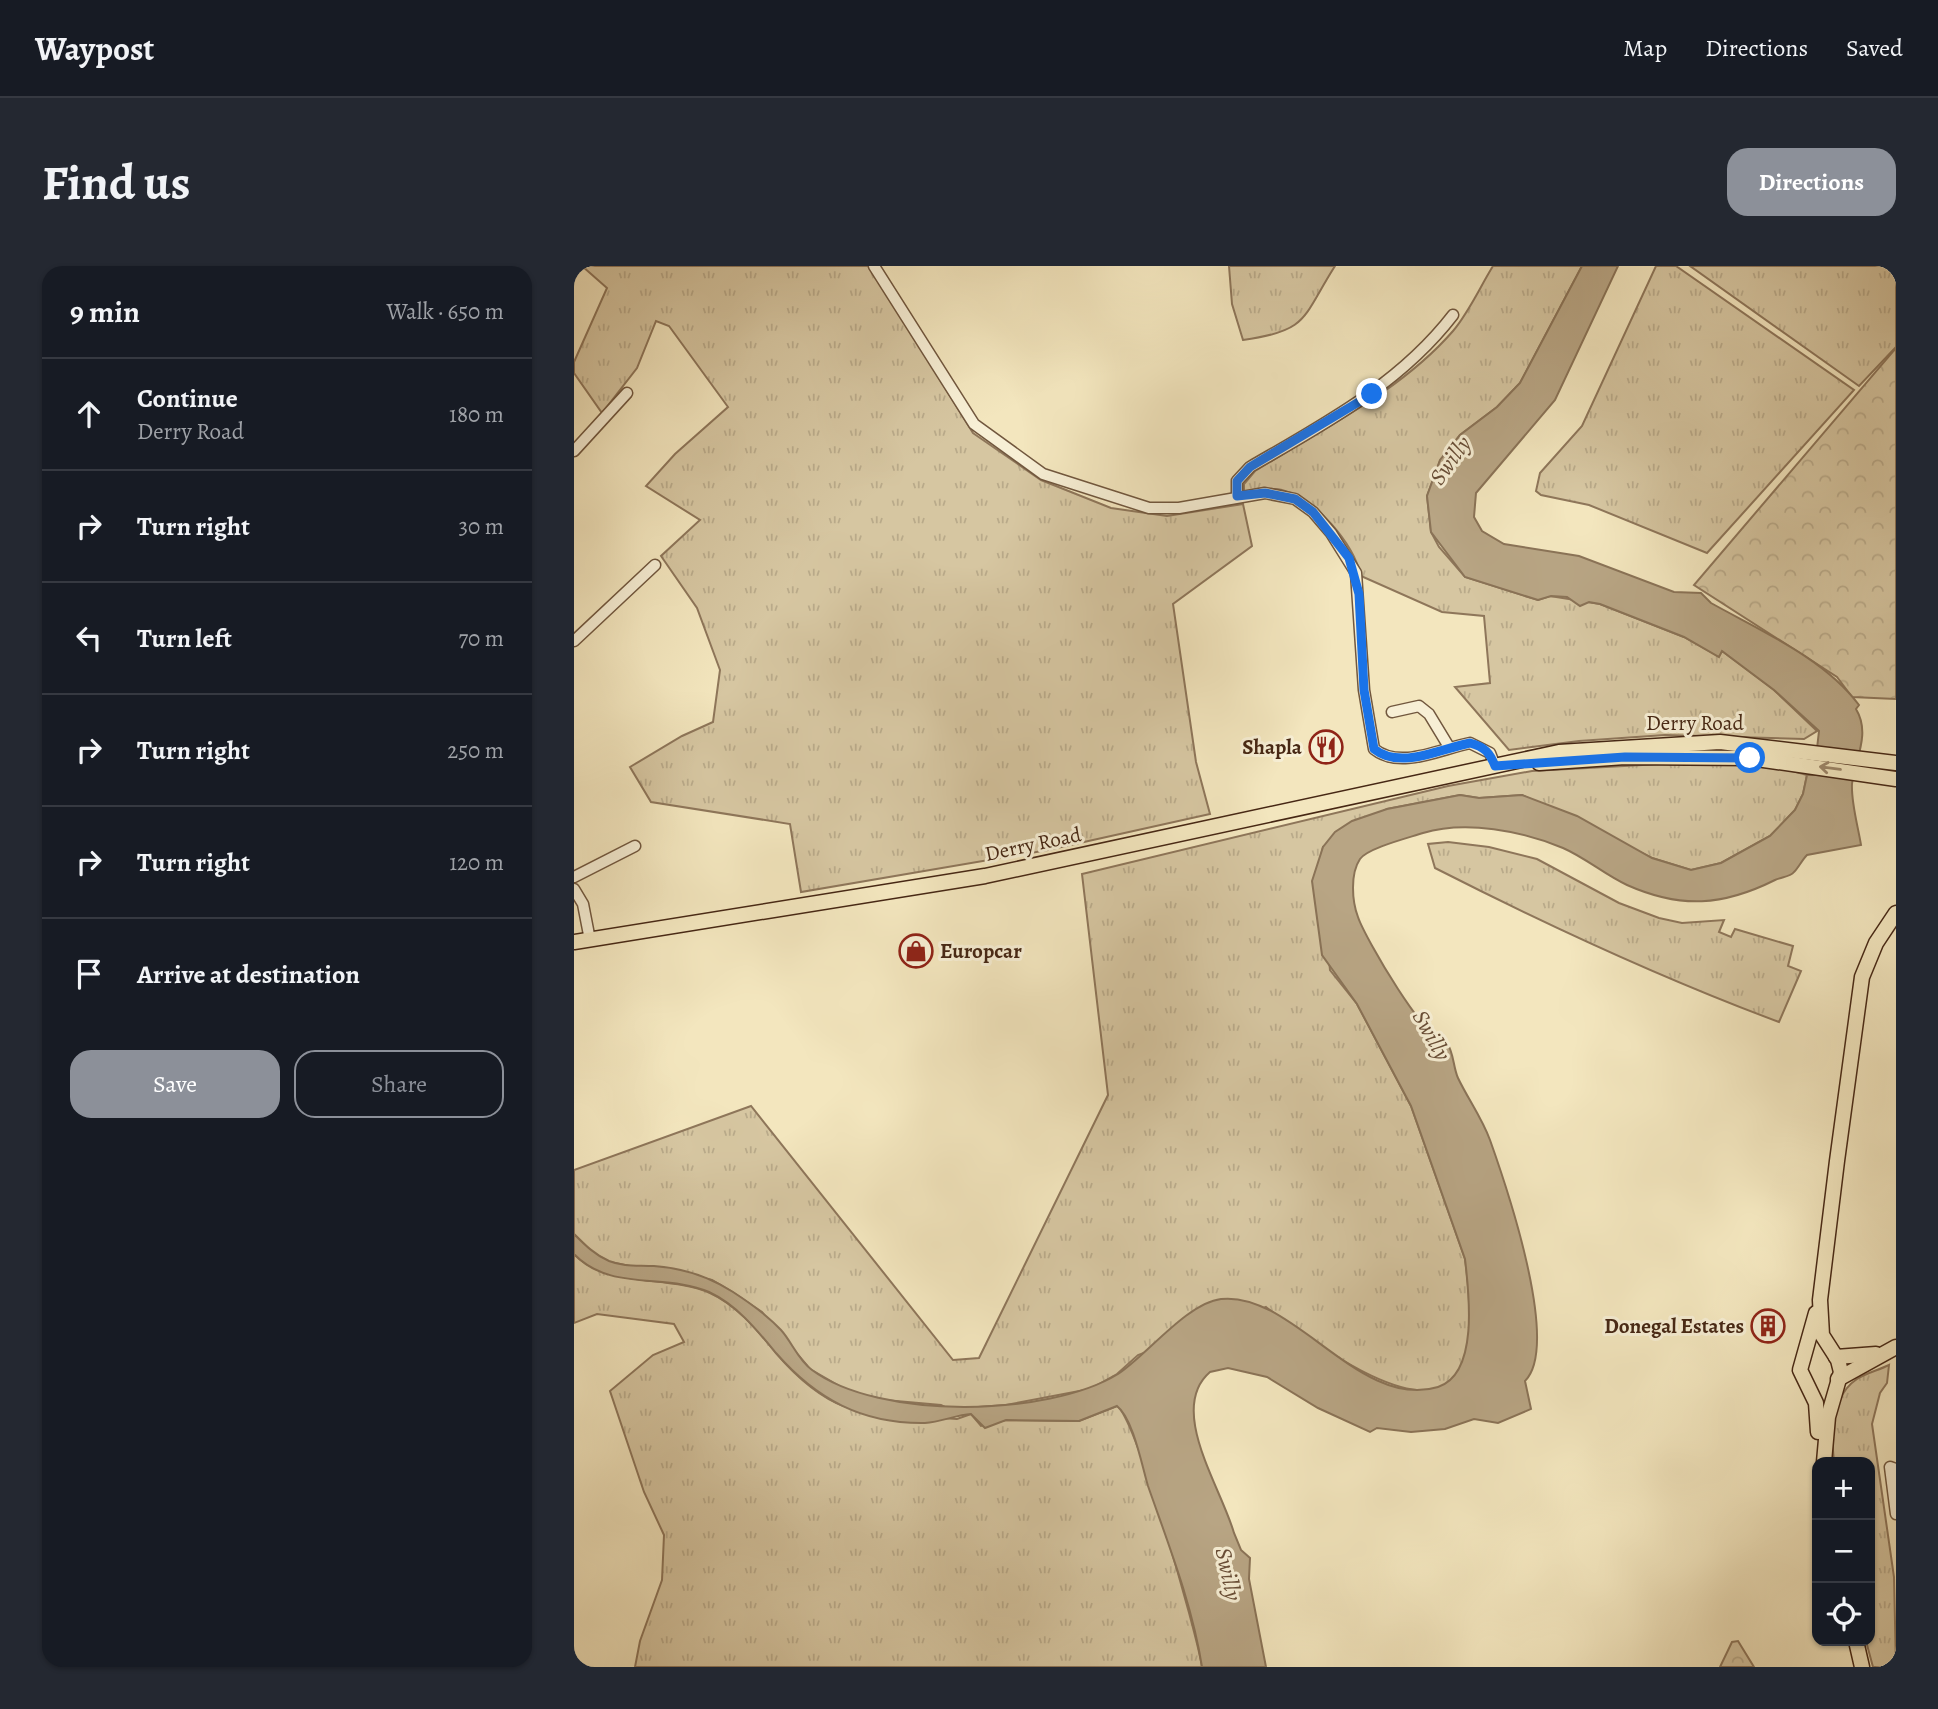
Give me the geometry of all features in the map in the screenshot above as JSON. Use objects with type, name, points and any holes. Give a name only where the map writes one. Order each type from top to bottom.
[{"type":"main road","name":"Derry Road","points":[[574,942],[985,876],[1495,766],[1678,756],[1797,756],[1865,766],[1896,763]]},
{"type":"main road","name":"Derry Road","points":[[1865,766],[1896,779]]},
{"type":"main road","points":[[1824,1457],[1825,1429],[1840,1368],[1822,1335],[1821,1300],[1862,977],[1876,943],[1896,913]]},
{"type":"main road","points":[[1821,1300],[1802,1360],[1800,1375],[1816,1403],[1818,1443],[1822,1457]]},
{"type":"main road","points":[[1802,1360],[1816,1350],[1834,1355],[1890,1350]]},
{"type":"main road","points":[[1808,1387],[1825,1390],[1890,1350]]},
{"type":"main road","points":[[1857,1646],[1862,1667]]},
{"type":"street","points":[[874,266],[974,424],[1043,474],[1132,504],[1163,509],[1265,493],[1295,499],[1313,512],[1349,558],[1359,594],[1364,690],[1374,749],[1385,758],[1399,759],[1470,743],[1490,753],[1495,766]]},
{"type":"street","points":[[1237,496],[1237,481],[1250,467],[1372,394],[1419,354],[1453,315]]},
{"type":"street","points":[[574,450],[627,393]]},
{"type":"street","points":[[574,641],[655,565]]},
{"type":"street","points":[[1392,712],[1419,706],[1429,714],[1449,747]]},
{"type":"street","points":[[574,877],[635,846]]},
{"type":"street","points":[[574,889],[583,904],[590,940]]},
{"type":"street","points":[[1896,1469],[1891,1467],[1896,1514]]},
{"type":"green space","points":[[582,266],[870,266],[973,433],[1041,480],[1111,508],[1167,516],[1243,504],[1252,546],[1173,604],[1196,762],[1210,814],[1048,850],[801,892],[790,824],[651,802],[630,767],[682,736],[713,722],[720,670],[697,608],[661,556],[700,520],[646,486],[675,454],[728,407],[669,326],[656,321],[637,368],[602,413],[574,373],[574,362],[607,288]]},
{"type":"green space","points":[[1229,266],[1335,266],[1301,319],[1281,332],[1243,340],[1232,304]]},
{"type":"green space","points":[[1493,266],[1582,266],[1520,383],[1497,407],[1460,435],[1440,461],[1427,496],[1431,532],[1439,547],[1465,577],[1538,600],[1550,596],[1600,604],[1684,637],[1718,656],[1722,651],[1774,690],[1817,731],[1804,739],[1665,735],[1579,741],[1509,750],[1455,687],[1490,683],[1484,616],[1442,612],[1361,576],[1357,563],[1341,537],[1320,512],[1308,503],[1278,489],[1244,492],[1244,484],[1255,471],[1360,408],[1432,353],[1459,324]]},
{"type":"green space","points":[[1656,266],[1676,266],[1854,390],[1707,553],[1589,505],[1541,495],[1536,491],[1540,473],[1582,426]]},
{"type":"green space","points":[[1690,266],[1896,266],[1896,347],[1859,386]]},
{"type":"green space","points":[[1896,348],[1896,699],[1852,697],[1837,677],[1694,585]]},
{"type":"green space","points":[[1698,762],[1785,769],[1807,775],[1803,794],[1795,810],[1770,836],[1721,863],[1691,870],[1652,858],[1522,795],[1479,798],[1460,795],[1387,809],[1323,847],[1320,860],[1330,970],[1357,1004],[1411,1106],[1465,1259],[1469,1300],[1467,1346],[1460,1370],[1443,1386],[1420,1390],[1393,1384],[1363,1372],[1333,1355],[1266,1307],[1138,1355],[1117,1374],[1090,1389],[1006,1405],[949,1409],[941,1405],[885,1400],[850,1392],[810,1369],[762,1312],[712,1280],[650,1266],[610,1262],[592,1252],[574,1234],[574,1170],[751,1106],[953,1360],[979,1358],[1108,1095],[1082,874],[1448,786],[1532,771]]},
{"type":"green space","points":[[1448,842],[1489,847],[1537,859],[1619,903],[1659,918],[1682,923],[1724,920],[1719,932],[1731,937],[1735,929],[1793,946],[1788,966],[1801,971],[1779,1022],[1605,950],[1435,868],[1428,844]]},
{"type":"green space","points":[[574,1254],[587,1265],[603,1272],[694,1288],[720,1298],[746,1319],[798,1376],[837,1404],[857,1410],[878,1414],[957,1419],[971,1414],[981,1426],[1006,1420],[1079,1421],[1117,1406],[1138,1447],[1151,1485],[1178,1573],[1202,1667],[635,1667],[640,1641],[662,1580],[664,1535],[644,1492],[610,1391],[653,1355],[684,1342],[674,1324],[597,1314],[574,1323]]},
{"type":"green space","points":[[1889,1365],[1887,1383],[1880,1393],[1872,1424],[1894,1577],[1896,1667],[1873,1667],[1867,1646],[1875,1646],[1875,1457],[1834,1457],[1833,1428],[1838,1406],[1848,1386]]},
{"type":"green space","points":[[1738,1641],[1754,1667],[1720,1667],[1732,1642]]},
{"type":"water","name":"Swilly","points":[[1582,266],[1618,266],[1555,400],[1476,493],[1474,517],[1482,531],[1504,544],[1579,556],[1674,592],[1701,593],[1711,603],[1771,635],[1828,673],[1859,705],[1856,709],[1862,737],[1852,791],[1861,845],[1807,855],[1790,875],[1738,895],[1702,901],[1684,901],[1647,893],[1619,881],[1563,848],[1494,829],[1440,829],[1389,844],[1360,859],[1355,872],[1353,896],[1363,929],[1412,1010],[1426,1028],[1447,1043],[1458,1078],[1487,1132],[1518,1227],[1534,1301],[1537,1334],[1534,1362],[1525,1381],[1531,1409],[1498,1423],[1474,1419],[1445,1429],[1411,1432],[1377,1428],[1370,1432],[1318,1408],[1267,1377],[1228,1368],[1210,1372],[1198,1388],[1194,1406],[1195,1427],[1209,1472],[1241,1550],[1250,1558],[1249,1579],[1266,1667],[1202,1667],[1172,1553],[1128,1421],[1117,1406],[1079,1421],[1006,1420],[985,1428],[971,1414],[925,1423],[881,1419],[861,1413],[824,1396],[807,1383],[746,1319],[719,1297],[692,1286],[621,1278],[604,1273],[588,1266],[574,1254],[574,1234],[595,1253],[609,1261],[685,1271],[724,1286],[776,1325],[812,1370],[842,1386],[878,1398],[920,1405],[1008,1405],[1050,1399],[1088,1388],[1129,1366],[1194,1310],[1221,1299],[1248,1301],[1274,1313],[1354,1368],[1381,1382],[1409,1390],[1438,1387],[1451,1379],[1466,1350],[1469,1311],[1465,1259],[1411,1106],[1357,1004],[1322,955],[1312,881],[1323,847],[1335,832],[1352,821],[1387,809],[1460,795],[1479,798],[1522,795],[1577,816],[1652,858],[1691,870],[1721,863],[1770,836],[1795,810],[1803,794],[1807,775],[1814,775],[1819,731],[1774,690],[1722,651],[1719,657],[1684,637],[1600,604],[1589,602],[1580,606],[1567,597],[1551,596],[1538,600],[1465,577],[1431,532],[1427,496],[1440,460],[1460,435],[1497,407],[1520,383]]},
{"type":"place","name":"Shapla","points":[[1326,747]]},
{"type":"place","name":"Europcar","points":[[916,951]]},
{"type":"place","name":"Donegal Estates","points":[[1768,1326]]},
{"type":"route","points":[[1372,394],[1250,467],[1237,481],[1237,496],[1265,493],[1295,499],[1313,512],[1349,558],[1356,573],[1359,594],[1364,690],[1374,749],[1385,758],[1399,759],[1470,743],[1490,753],[1495,766],[1625,757],[1750,758]]}]
